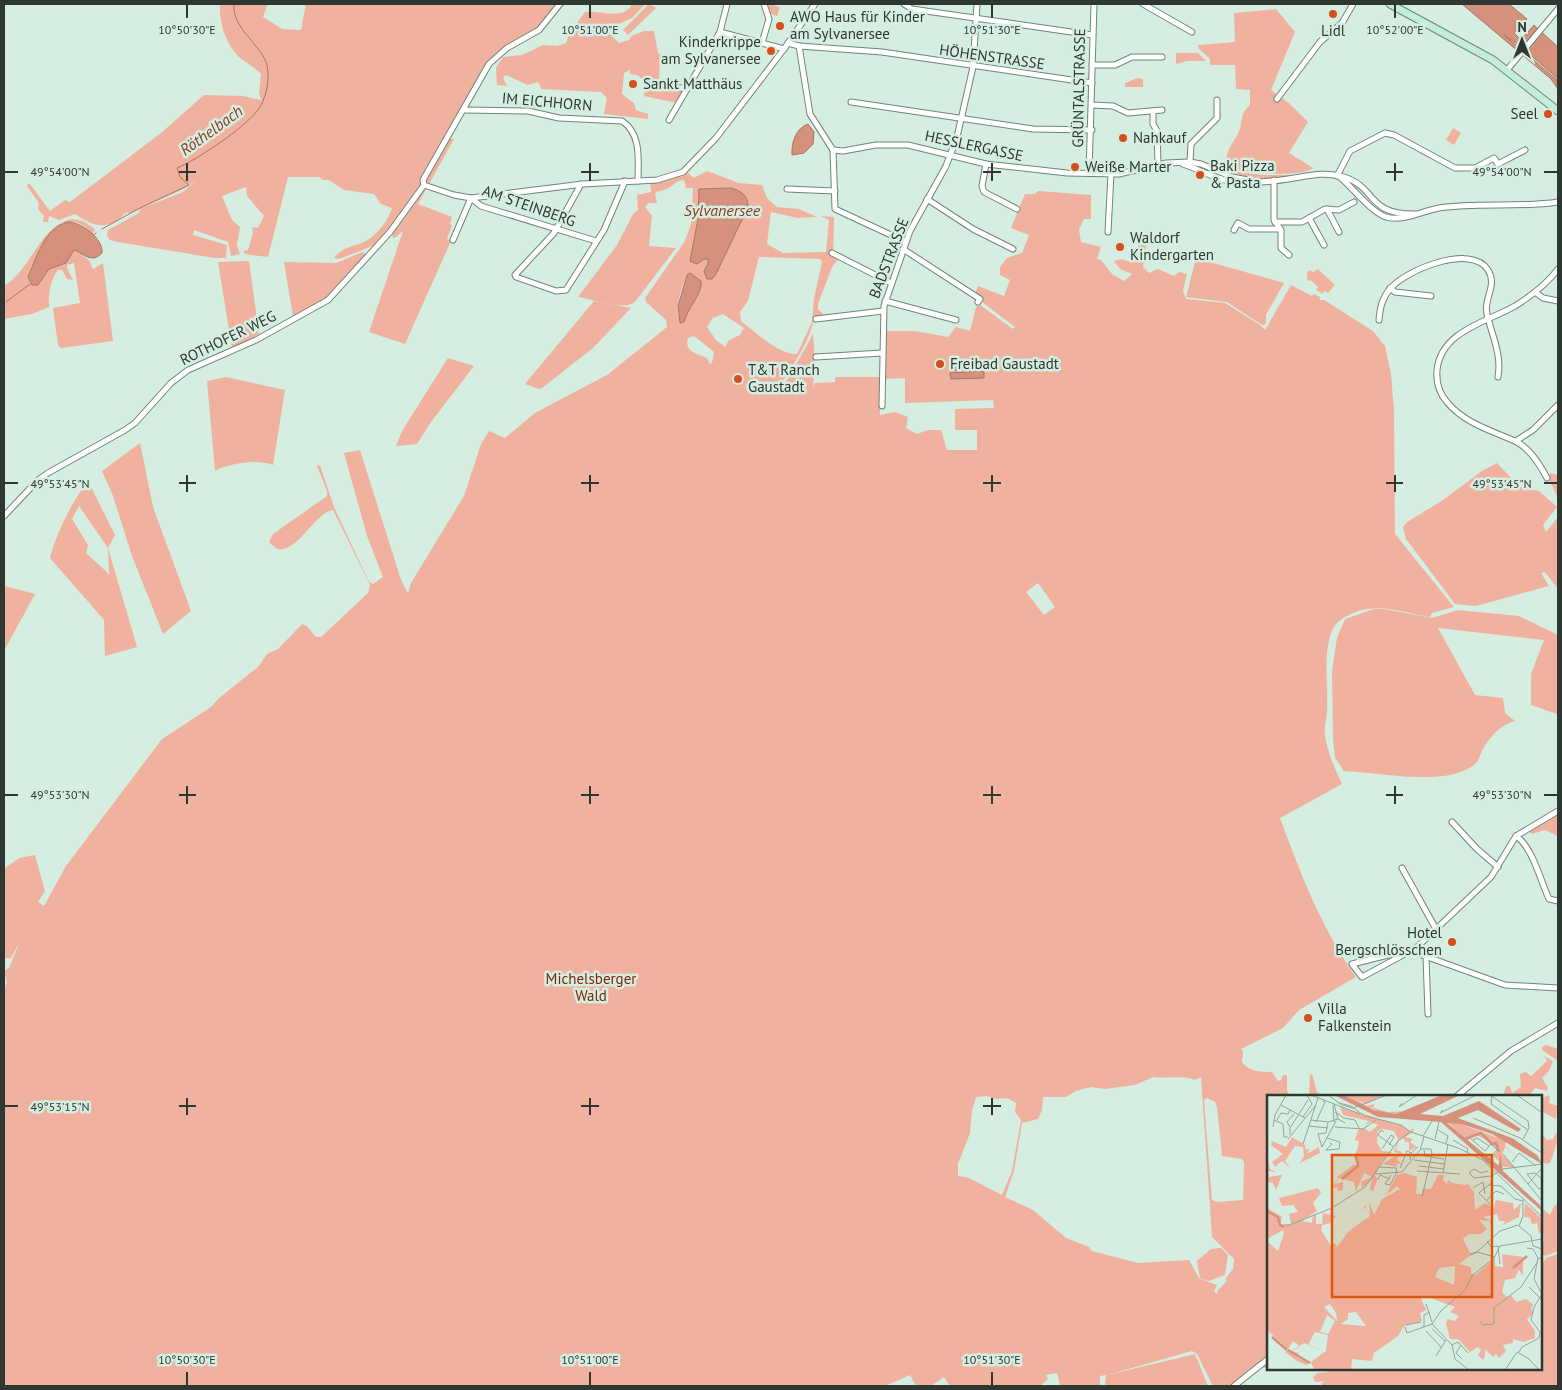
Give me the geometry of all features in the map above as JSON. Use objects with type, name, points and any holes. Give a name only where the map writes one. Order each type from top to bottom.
[{"type":"street","name":"ROTHOFER WEG","points":[[4,516],[38,480],[135,423],[170,383],[184,372],[256,340],[328,300],[390,232],[424,184],[423,180],[465,110],[489,64],[507,48],[539,30],[560,4]]},
{"type":"street","points":[[669,120],[720,32],[727,4]]},
{"type":"street","points":[[762,43],[769,19],[764,4]]},
{"type":"street","points":[[424,184],[454,195],[471,198],[581,184],[664,179],[686,169],[710,145],[784,49],[815,4]]},
{"type":"street","points":[[904,4],[912,9],[1092,35]]},
{"type":"street","name":"BADSTRASSE","points":[[882,406],[883,311],[903,249],[950,156],[963,117],[973,67],[977,4]]},
{"type":"street","name":"GRÜNTALSTRASSE","points":[[1089,173],[1092,130],[1092,35],[1094,4]]},
{"type":"street","points":[[1143,4],[1192,32]]},
{"type":"street","points":[[1154,10],[1159,4]]},
{"type":"street","points":[[1277,99],[1320,42],[1342,23],[1353,4]]},
{"type":"street","points":[[1390,4],[1474,48],[1507,70],[1558,111]]},
{"type":"street","points":[[1507,70],[1558,9]]},
{"type":"street","points":[[720,32],[784,49]]},
{"type":"street","name":"HÖHENSTRASSE","points":[[788,43],[799,46],[864,50],[1092,83]]},
{"type":"street","points":[[799,46],[810,114],[833,150],[836,209],[906,242]]},
{"type":"street","points":[[1092,64],[1116,64],[1132,57],[1162,56]]},
{"type":"street","points":[[651,83],[687,89]]},
{"type":"street","points":[[1190,162],[1191,144],[1217,118],[1217,100]]},
{"type":"street","points":[[851,102],[963,117],[1034,129],[1092,130]]},
{"type":"street","points":[[1092,105],[1113,106],[1128,113],[1162,110]]},
{"type":"street","name":"IM EICHHORN","points":[[465,110],[528,111],[559,118],[622,121],[629,127],[637,144],[638,181]]},
{"type":"street","points":[[1153,112],[1153,124],[1157,131],[1158,165]]},
{"type":"street","points":[[1337,176],[1350,151],[1385,133],[1454,168],[1475,168],[1494,158],[1498,164],[1525,150]]},
{"type":"street","name":"HESSLERGASSE","points":[[833,150],[843,151],[876,145],[898,144],[986,164],[1041,171],[1111,174],[1128,173],[1158,165],[1190,162],[1201,164],[1232,177],[1248,180]]},
{"type":"street","points":[[1178,162],[1223,180],[1274,180],[1313,174],[1337,176],[1357,183],[1378,206],[1389,212],[1416,214],[1455,206],[1558,202]]},
{"type":"street","points":[[986,164],[982,186],[984,192],[1017,209]]},
{"type":"street","points":[[1108,232],[1111,174]]},
{"type":"street","points":[[1274,180],[1275,222],[1280,229],[1281,248],[1290,255]]},
{"type":"street","points":[[581,184],[556,230],[515,275],[520,279],[544,288],[564,291],[611,217],[625,181]]},
{"type":"street","points":[[787,189],[835,191]]},
{"type":"street","name":"AM STEINBERG","points":[[453,240],[471,198],[481,206],[596,242]]},
{"type":"street","points":[[927,199],[973,229],[1012,249]]},
{"type":"street","points":[[1275,222],[1302,222],[1327,209],[1339,210],[1354,202]]},
{"type":"street","points":[[1327,209],[1339,232]]},
{"type":"street","points":[[1309,218],[1324,245]]},
{"type":"street","points":[[1234,230],[1238,223],[1250,228],[1280,229]]},
{"type":"street","points":[[903,249],[980,299],[978,302]]},
{"type":"street","points":[[832,253],[891,284]]},
{"type":"street","points":[[1379,320],[1381,304],[1390,288],[1404,277],[1430,265],[1456,259],[1474,259],[1486,268],[1491,277],[1492,287],[1486,306],[1498,354],[1498,377]]},
{"type":"street","points":[[1547,478],[1532,455],[1516,441],[1477,425],[1456,412],[1444,398],[1438,384],[1439,360],[1446,347],[1458,335],[1515,306],[1536,292],[1558,269]]},
{"type":"street","points":[[1390,288],[1395,292],[1431,296]]},
{"type":"street","points":[[1536,292],[1543,298],[1558,301]]},
{"type":"street","points":[[886,301],[956,320]]},
{"type":"street","points":[[816,319],[883,311]]},
{"type":"street","points":[[816,357],[882,353]]},
{"type":"street","points":[[1516,441],[1533,430],[1558,405]]},
{"type":"street","points":[[1416,948],[1352,964],[1362,977],[1416,948],[1498,866],[1516,836],[1558,811]]},
{"type":"street","points":[[1452,822],[1477,849],[1498,866]]},
{"type":"street","points":[[1516,836],[1521,840],[1533,861],[1551,900],[1558,901]]},
{"type":"street","points":[[1402,868],[1436,929]]},
{"type":"street","points":[[1416,948],[1419,954],[1505,984],[1558,988]]},
{"type":"street","points":[[1426,956],[1428,1014]]},
{"type":"street","points":[[1458,1095],[1511,1051],[1558,1023]]},
{"type":"street","points":[[1234,1386],[1267,1360]]},
{"type":"green space","points":[[220,4],[268,4],[263,17],[282,29],[301,30],[306,4],[558,4],[548,18],[537,28],[507,45],[485,66],[446,139],[454,139],[418,204],[452,217],[450,224],[452,225],[447,239],[451,241],[405,344],[369,332],[403,231],[393,238],[392,230],[375,245],[339,259],[334,258],[343,250],[362,243],[377,233],[388,218],[392,208],[381,204],[374,194],[344,190],[329,180],[323,180],[319,177],[288,177],[268,257],[245,254],[243,251],[248,250],[253,233],[252,227],[258,228],[264,216],[247,196],[246,187],[222,196],[232,220],[240,227],[237,245],[240,254],[231,256],[228,242],[194,230],[193,235],[227,245],[226,258],[215,258],[118,242],[110,240],[107,236],[108,230],[139,213],[140,209],[183,192],[196,180],[185,188],[129,214],[127,212],[108,225],[97,225],[75,214],[59,220],[49,216],[48,222],[43,222],[44,216],[38,209],[39,203],[27,186],[28,184],[30,184],[50,211],[65,200],[70,202],[161,133],[204,95],[243,96],[261,100],[259,93],[261,74],[239,57],[230,45],[222,25]]},
{"type":"green space","points":[[632,4],[645,4],[632,18],[610,28],[609,33],[619,43],[629,40],[631,36],[644,31],[654,31],[658,53],[668,59],[660,61],[659,81],[647,81],[650,83],[646,89],[642,81],[645,81],[646,77],[642,79],[637,75],[630,74],[630,70],[624,73],[622,94],[634,103],[636,110],[648,114],[648,119],[604,114],[607,98],[601,92],[541,89],[537,82],[528,85],[506,75],[503,78],[507,86],[497,85],[496,68],[503,57],[522,55],[543,45],[557,46],[566,43],[570,32],[585,12],[618,13],[628,9]]},
{"type":"green space","points":[[649,4],[656,8],[628,35],[623,30]]},
{"type":"green space","points":[[768,4],[780,7],[777,16],[769,13]]},
{"type":"green space","points":[[1276,9],[1295,32],[1271,90],[1290,104],[1308,122],[1289,153],[1313,168],[1283,174],[1245,171],[1225,167],[1227,154],[1240,130],[1244,112],[1250,105],[1250,90],[1236,89],[1235,65],[1210,65],[1210,59],[1199,49],[1198,45],[1235,42],[1234,13]]},
{"type":"green space","points":[[1176,53],[1198,53],[1206,61],[1187,61],[1176,64]]},
{"type":"green space","points":[[1137,78],[1143,79],[1143,87],[1125,87],[1125,83]]},
{"type":"green space","points":[[651,85],[683,91],[677,103],[644,96],[645,91]]},
{"type":"green space","points":[[1453,128],[1461,133],[1454,145],[1446,140]]},
{"type":"green space","points":[[1223,170],[1264,175],[1295,175],[1257,179],[1228,174]]},
{"type":"green space","name":"Michelsberger Wald","points":[[686,171],[694,178],[707,171],[739,183],[762,185],[767,198],[777,207],[799,209],[817,217],[798,218],[771,212],[767,244],[783,253],[826,252],[829,220],[821,216],[834,217],[833,255],[838,259],[832,267],[818,304],[818,309],[824,315],[814,318],[802,349],[775,396],[789,377],[813,334],[815,363],[813,387],[815,383],[835,382],[835,377],[880,377],[880,415],[895,412],[908,417],[906,428],[917,434],[928,430],[941,430],[947,450],[977,450],[977,430],[955,430],[955,409],[994,408],[993,400],[905,403],[905,378],[887,379],[883,376],[884,331],[915,331],[948,337],[956,327],[970,331],[976,307],[980,305],[1013,329],[1015,327],[982,302],[983,298],[975,294],[978,286],[1004,296],[1010,280],[1000,275],[1000,267],[1007,258],[1022,253],[1029,235],[1011,228],[1025,194],[1035,194],[1038,191],[1091,195],[1091,219],[1084,219],[1079,230],[1081,242],[1101,247],[1097,259],[1101,260],[1112,274],[1124,281],[1132,274],[1120,269],[1114,261],[1122,259],[1130,262],[1140,243],[1139,239],[1154,243],[1146,246],[1143,267],[1149,273],[1158,269],[1174,276],[1179,272],[1187,274],[1183,291],[1186,299],[1225,303],[1265,330],[1291,285],[1312,296],[1314,294],[1320,297],[1320,300],[1324,300],[1373,331],[1385,346],[1391,374],[1394,412],[1395,534],[1454,607],[1432,613],[1430,617],[1375,608],[1353,613],[1342,619],[1335,626],[1330,636],[1328,648],[1325,730],[1329,752],[1342,784],[1280,818],[1322,920],[1356,977],[1299,1010],[1283,1028],[1241,1049],[1243,1052],[1242,1062],[1248,1068],[1272,1072],[1278,1081],[1281,1080],[1283,1075],[1287,1075],[1287,1090],[1290,1095],[1267,1095],[1267,1369],[1262,1367],[1255,1374],[1251,1373],[1230,1386],[1213,1386],[1197,1354],[1192,1351],[1107,1375],[1195,1354],[1208,1386],[1105,1386],[1106,1375],[1100,1376],[1100,1386],[1060,1386],[1057,1373],[1046,1375],[1048,1379],[1040,1386],[950,1386],[944,1377],[931,1386],[916,1386],[910,1375],[885,1386],[4,1386],[4,991],[7,982],[4,971],[9,968],[20,941],[11,958],[4,958],[4,869],[19,858],[35,855],[45,891],[38,902],[44,906],[66,866],[162,739],[211,707],[218,699],[259,666],[267,654],[278,649],[302,624],[307,626],[316,637],[321,637],[368,593],[370,585],[333,510],[326,512],[299,539],[284,549],[277,549],[269,542],[273,534],[327,496],[327,491],[317,466],[320,465],[334,507],[369,582],[373,584],[383,577],[367,536],[344,453],[360,450],[401,580],[408,593],[411,583],[464,496],[481,444],[489,431],[505,438],[535,413],[607,375],[667,327],[666,320],[646,302],[645,298],[685,241],[691,224],[693,188],[686,188],[684,180],[677,182],[667,189],[658,191],[655,194],[657,203],[648,203],[645,207],[652,216],[649,246],[676,248],[635,302],[616,305],[578,297],[617,245],[633,214],[638,210],[637,195],[651,192],[650,183]],"holes":[[[731,188],[745,195],[749,203],[712,279],[705,269],[708,259],[704,259],[697,264],[690,261],[698,219],[699,189]],[[759,257],[820,259],[822,262],[814,298],[812,322],[797,354],[791,354],[776,347],[741,321],[740,312],[748,301]],[[687,274],[688,309],[682,323],[679,318],[678,306]],[[723,314],[744,328],[740,335],[729,340],[725,347],[716,340],[707,327],[713,318]],[[694,336],[714,352],[712,363],[710,364],[707,358],[690,350],[687,343],[688,338]],[[1038,583],[1055,607],[1044,615],[1026,592]],[[1153,1077],[1194,1080],[1201,1077],[1212,1237],[1234,1259],[1233,1269],[1217,1294],[1214,1291],[1217,1285],[1199,1278],[1189,1260],[1138,1263],[1092,1251],[1089,1247],[1066,1238],[1033,1210],[1005,1197],[1014,1171],[1022,1123],[1038,1119],[1042,1110],[1043,1097],[1066,1097],[1076,1091],[1091,1087],[1105,1089],[1135,1085]],[[976,1097],[1007,1098],[1016,1103],[1015,1112],[1021,1120],[1012,1171],[1002,1195],[969,1178],[958,1176],[958,1164],[970,1133],[972,1111]],[[1207,1098],[1215,1102],[1217,1107],[1222,1156],[1242,1159],[1244,1162],[1243,1200],[1217,1202],[1212,1200],[1204,1100]]]},
{"type":"green space","points":[[73,219],[83,221],[95,229],[93,235],[79,224],[71,222],[62,223],[40,247],[28,278],[32,285],[38,285],[49,269],[66,263],[74,250],[89,260],[93,269],[103,263],[113,341],[61,348],[58,345],[53,308],[80,303],[74,263],[67,265],[73,280],[67,279],[62,270],[58,270],[50,288],[49,307],[32,314],[4,319],[4,286],[22,269],[44,237],[62,222]]},
{"type":"green space","points":[[363,252],[365,255],[325,299],[293,316],[284,262],[336,263]]},
{"type":"green space","points":[[1199,259],[1284,283],[1266,315],[1266,324],[1262,325],[1227,302],[1186,297],[1195,262]]},
{"type":"green space","points":[[249,261],[259,334],[232,348],[218,262]]},
{"type":"green space","points":[[1318,269],[1335,285],[1328,293],[1324,291],[1323,294],[1316,290],[1318,287],[1312,281],[1307,280],[1307,273],[1310,270],[1313,272]]},
{"type":"green space","points":[[594,301],[631,308],[593,348],[542,388],[539,389],[525,384]]},
{"type":"green space","points":[[448,358],[474,366],[431,422],[417,444],[396,446],[402,431]]},
{"type":"green space","points":[[226,377],[285,390],[273,465],[259,462],[244,463],[215,471],[207,381]]},
{"type":"green space","points":[[140,443],[153,507],[191,611],[163,634],[132,556],[113,496],[102,471]]},
{"type":"green space","points":[[1497,463],[1520,487],[1539,491],[1557,507],[1543,525],[1546,532],[1558,517],[1558,589],[1545,572],[1541,573],[1549,586],[1476,606],[1455,604],[1406,539],[1403,527],[1407,522],[1440,502],[1482,471]]},
{"type":"green space","points":[[1550,473],[1558,475],[1558,498],[1548,478]]},
{"type":"green space","points":[[88,481],[115,535],[108,548],[137,647],[105,656],[104,620],[50,558],[65,518]],"holes":[[[79,506],[108,548],[109,574],[86,553],[88,545],[72,519]]]},
{"type":"green space","points":[[4,586],[35,594],[4,651]]},
{"type":"green space","points":[[1374,609],[1384,609],[1432,618],[1458,610],[1519,616],[1558,635],[1557,714],[1531,705],[1531,674],[1544,640],[1438,628],[1475,695],[1503,698],[1505,713],[1515,721],[1505,725],[1496,732],[1485,746],[1476,763],[1463,771],[1448,775],[1412,777],[1344,771],[1335,758],[1333,739],[1332,670],[1337,638],[1345,619]]},
{"type":"green space","points":[[1558,813],[1558,836],[1545,830],[1532,834],[1529,832]]},
{"type":"green space","points":[[1546,1045],[1558,1049],[1558,1061],[1542,1050],[1542,1047]]},
{"type":"green space","points":[[1544,1056],[1553,1061],[1549,1071],[1542,1078],[1548,1088],[1547,1091],[1535,1088],[1530,1095],[1503,1095],[1506,1086],[1510,1086],[1512,1093],[1521,1087],[1520,1074],[1526,1072],[1531,1076],[1547,1061]]},
{"type":"green space","points":[[1312,1074],[1317,1092],[1322,1095],[1309,1095],[1310,1075]]},
{"type":"green space","points":[[1548,1095],[1550,1097],[1549,1103],[1558,1106],[1556,1119],[1542,1112],[1542,1098]]},
{"type":"green space","points":[[1558,1133],[1558,1140],[1550,1163],[1546,1164],[1542,1162],[1542,1136],[1547,1140],[1553,1139],[1555,1134]]},
{"type":"green space","points":[[1558,1203],[1558,1251],[1545,1256],[1542,1254],[1542,1244],[1544,1241],[1542,1208],[1550,1215],[1554,1206]]},
{"type":"green space","points":[[1221,1248],[1228,1255],[1225,1275],[1209,1281],[1200,1278],[1197,1261],[1211,1249]]},
{"type":"green space","points":[[1558,1254],[1558,1386],[1320,1386],[1324,1381],[1315,1382],[1313,1377],[1318,1373],[1328,1372],[1329,1370],[1542,1370],[1542,1265],[1546,1258]]},
{"type":"water","points":[[1462,4],[1509,4],[1527,19],[1514,33],[1521,40],[1534,25],[1558,47],[1558,79],[1519,45],[1504,35],[1557,80],[1558,89],[1551,79]]},
{"type":"water","points":[[808,124],[814,132],[813,144],[804,153],[792,155],[792,146],[797,132]]},
{"type":"water","name":"Sylvanersee","points":[[731,188],[744,194],[748,207],[716,274],[712,279],[707,279],[704,271],[708,264],[708,259],[704,259],[697,264],[690,261],[698,219],[699,189]]},
{"type":"water","points":[[68,222],[79,225],[91,232],[99,242],[102,253],[95,258],[91,258],[74,250],[66,263],[49,269],[38,285],[32,285],[28,277],[42,244],[53,230]]},
{"type":"water","points":[[690,273],[701,281],[700,291],[684,322],[680,323],[678,306],[687,275]]},
{"type":"water","points":[[950,362],[968,362],[968,370],[950,371]]},
{"type":"water","points":[[984,371],[984,378],[951,379],[950,373]]},
{"type":"waterway","name":"Röthelbach","points":[[102,229],[138,209],[189,185],[180,177],[177,168],[197,158],[222,141],[245,123],[260,107],[268,82],[266,62],[236,19],[234,4]]},
{"type":"waterway","name":"Röthelbach","points":[[93,236],[96,233]]},
{"type":"waterway","name":"Röthelbach","points":[[6,302],[30,284]]},
{"type":"place","name":"Lidl","points":[[1333,14]]},
{"type":"place","name":"AWO Haus für Kinder am Sylvanersee","points":[[780,26]]},
{"type":"place","name":"Kinderkrippe am Sylvanersee","points":[[771,51]]},
{"type":"place","name":"Sankt Matthäus","points":[[633,84]]},
{"type":"place","name":"Seel","points":[[1548,114]]},
{"type":"place","name":"Nahkauf","points":[[1123,138]]},
{"type":"place","name":"Weiße Marter","points":[[1075,167]]},
{"type":"place","name":"Baki Pizza & Pasta","points":[[1200,175]]},
{"type":"place","name":"Waldorf Kindergarten","points":[[1120,247]]},
{"type":"place","name":"Freibad Gaustadt","points":[[940,364]]},
{"type":"place","name":"T&T Ranch Gaustadt","points":[[738,379]]},
{"type":"place","name":"Hotel Bergschlösschen","points":[[1452,942]]},
{"type":"place","name":"Villa Falkenstein","points":[[1308,1018]]}]
